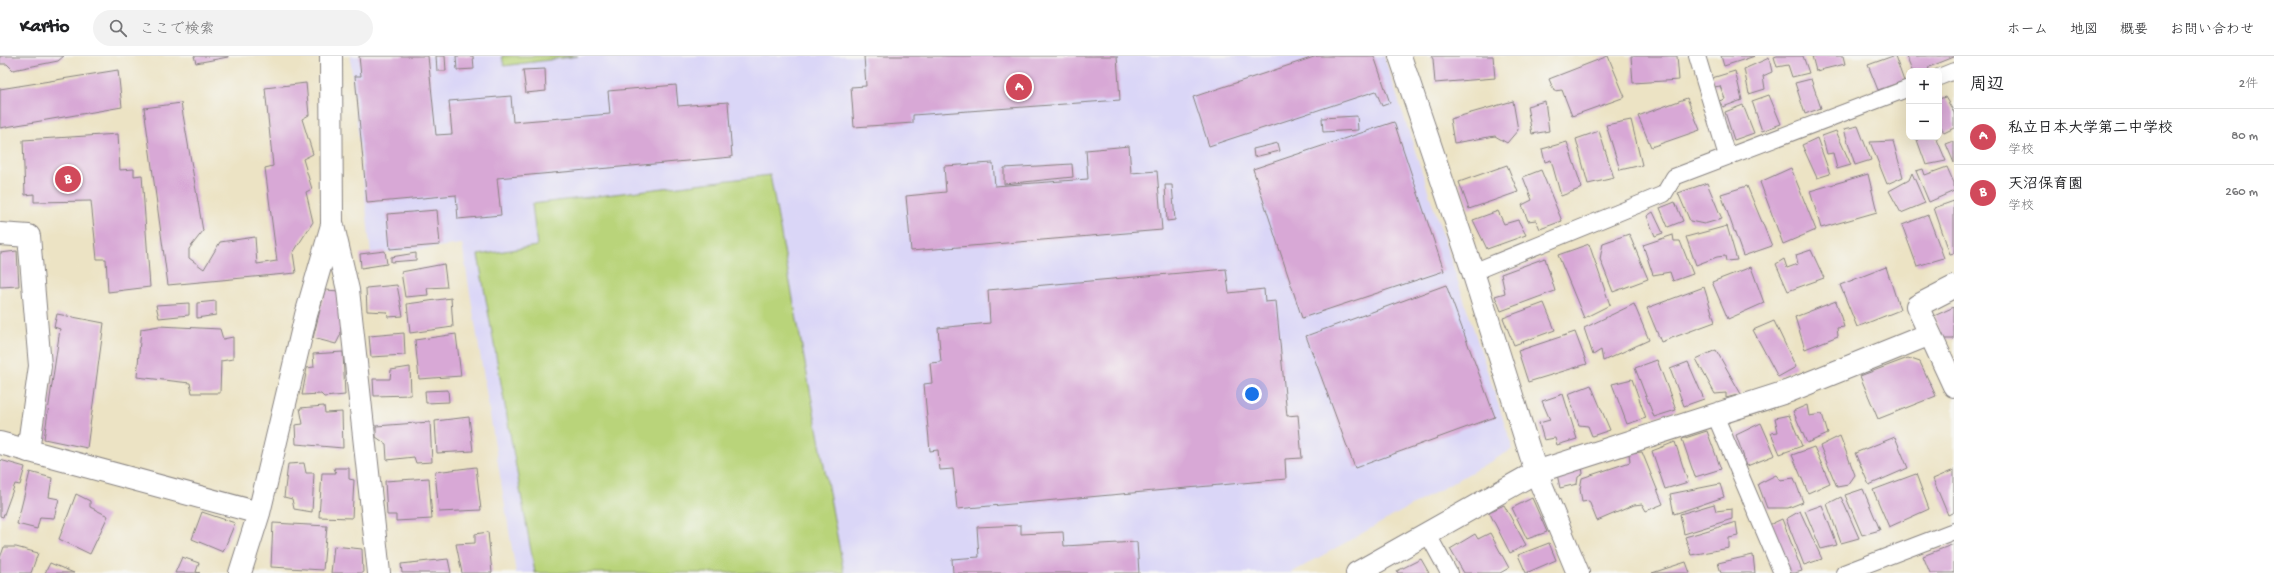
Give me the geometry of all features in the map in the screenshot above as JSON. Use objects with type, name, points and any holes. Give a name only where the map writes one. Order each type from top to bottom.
[{"type":"street","points":[[332,56],[332,225],[348,290],[379,573]]},
{"type":"street","points":[[1400,56],[1473,272],[1536,472],[1578,573]]},
{"type":"street","points":[[240,573],[259,513],[306,315],[332,225]]},
{"type":"street","points":[[0,234],[29,236],[40,366],[28,451]]},
{"type":"street","points":[[1954,287],[1917,306],[1954,386]]},
{"type":"street","points":[[1357,573],[1536,472],[1789,391],[1930,334]]},
{"type":"street","points":[[0,443],[259,513]]},
{"type":"lane","points":[[1697,56],[1727,156]]},
{"type":"lane","points":[[1942,76],[1954,71]]},
{"type":"lane","points":[[1473,272],[1664,194],[1674,177],[1906,89]]},
{"type":"lane","points":[[1715,415],[1782,573]]},
{"type":"lane","points":[[1844,573],[1954,531]]},
{"type":"lane","points":[[1427,534],[1449,573]]},
{"type":"shaded area","points":[[350,56],[1384,56],[1513,449],[1291,573],[516,573],[462,244],[371,255]]},
{"type":"green space","points":[[502,56],[578,56],[504,66]]},
{"type":"green space","points":[[770,175],[844,573],[535,573],[478,255],[537,246],[532,204]]},
{"type":"building","points":[[0,56],[64,56],[58,61],[13,70],[7,64],[0,64]]},
{"type":"building","points":[[194,56],[228,56],[228,57],[196,63]]},
{"type":"building","points":[[359,56],[428,56],[436,135],[452,134],[449,101],[511,96],[513,122],[610,114],[608,91],[676,85],[678,106],[728,102],[732,157],[497,178],[501,215],[458,219],[456,195],[367,203],[355,76],[361,76]]},
{"type":"building","points":[[436,56],[445,56],[446,71],[437,71]]},
{"type":"building","points":[[456,56],[473,56],[474,69],[457,70]]},
{"type":"building","points":[[864,56],[1117,56],[1120,100],[913,115],[913,123],[854,127],[851,87],[866,86]]},
{"type":"building","points":[[1317,56],[1374,56],[1390,103],[1382,106],[1376,91],[1209,146],[1193,97]]},
{"type":"building","points":[[1431,56],[1493,56],[1495,78],[1435,83],[1433,59]]},
{"type":"building","points":[[1608,56],[1625,97],[1572,116],[1562,90],[1554,91],[1549,79]]},
{"type":"building","points":[[1631,56],[1677,56],[1679,80],[1633,83]]},
{"type":"building","points":[[1721,56],[1755,56],[1724,66]]},
{"type":"building","points":[[1803,56],[1809,73],[1792,77],[1788,65],[1777,67],[1774,57]]},
{"type":"building","points":[[1812,56],[1843,56],[1845,64],[1816,71]]},
{"type":"building","points":[[1895,56],[1904,81],[1878,90],[1868,65]]},
{"type":"building","points":[[1906,56],[1954,56],[1929,68],[1911,68]]},
{"type":"building","points":[[1769,58],[1772,72],[1763,76],[1765,89],[1749,94],[1744,69]]},
{"type":"building","points":[[545,69],[546,91],[526,93],[523,70]]},
{"type":"building","points":[[118,70],[122,107],[0,128],[0,89]]},
{"type":"building","points":[[1735,71],[1742,100],[1723,107],[1719,101],[1725,99],[1720,86],[1714,87],[1712,78]]},
{"type":"building","points":[[1811,79],[1821,108],[1805,114],[1795,83]]},
{"type":"building","points":[[306,83],[309,115],[302,119],[313,154],[303,159],[312,189],[306,192],[313,222],[293,253],[296,273],[168,285],[144,108],[181,103],[203,231],[189,249],[189,258],[204,269],[220,242],[255,237],[257,264],[277,261],[265,168],[273,166],[265,88]]},
{"type":"building","points":[[1769,95],[1781,124],[1762,131],[1752,101]]},
{"type":"building","points":[[1945,97],[1954,112],[1954,128],[1944,133],[1942,129],[1942,98]]},
{"type":"building","points":[[1687,98],[1700,130],[1651,147],[1638,116]]},
{"type":"building","points":[[1513,101],[1518,130],[1507,143],[1495,136],[1454,143],[1450,119]]},
{"type":"building","points":[[1545,101],[1549,131],[1532,134],[1527,106]]},
{"type":"building","points":[[1743,105],[1754,133],[1734,140],[1725,112]]},
{"type":"building","points":[[1357,116],[1358,130],[1323,132],[1322,118]]},
{"type":"building","points":[[1631,120],[1642,165],[1620,170],[1606,125]]},
{"type":"building","points":[[1394,122],[1444,271],[1302,318],[1253,169]]},
{"type":"building","points":[[1858,126],[1871,160],[1855,165],[1844,129]]},
{"type":"building","points":[[1599,131],[1614,178],[1588,184],[1576,139]]},
{"type":"building","points":[[1836,131],[1851,165],[1837,169],[1833,153],[1827,154],[1822,136]]},
{"type":"building","points":[[118,134],[120,170],[134,169],[134,176],[142,175],[150,287],[108,292],[106,259],[97,259],[91,201],[34,202],[34,194],[25,195],[23,140]]},
{"type":"building","points":[[1817,138],[1830,174],[1817,178],[1802,145]]},
{"type":"building","points":[[1917,140],[1937,140],[1946,161],[1926,165]]},
{"type":"building","points":[[1893,141],[1903,177],[1887,184],[1870,142]]},
{"type":"building","points":[[1954,141],[1954,163],[1946,144]]},
{"type":"building","points":[[1567,142],[1582,188],[1561,196],[1551,160],[1545,162],[1542,149]]},
{"type":"building","points":[[1278,143],[1280,151],[1254,157],[1253,149]]},
{"type":"building","points":[[1129,146],[1131,173],[1157,171],[1162,230],[911,251],[906,196],[946,192],[944,166],[993,163],[995,186],[1088,179],[1086,150]]},
{"type":"building","points":[[1072,164],[1073,177],[1004,184],[1004,168]]},
{"type":"building","points":[[1507,165],[1518,192],[1469,209],[1459,182]]},
{"type":"building","points":[[1947,167],[1954,183],[1954,191],[1929,202],[1916,171],[1923,169],[1925,175]]},
{"type":"building","points":[[1791,168],[1816,230],[1783,244],[1760,182]]},
{"type":"building","points":[[1541,170],[1562,221],[1540,229],[1536,220],[1528,221],[1522,205],[1532,200],[1523,177]]},
{"type":"building","points":[[1912,173],[1925,203],[1901,213],[1889,191],[1909,180]]},
{"type":"building","points":[[1868,174],[1877,212],[1821,228],[1810,191]]},
{"type":"building","points":[[1707,183],[1722,219],[1704,224],[1690,221],[1678,193]]},
{"type":"building","points":[[1165,185],[1172,185],[1175,220],[1167,221]]},
{"type":"building","points":[[1747,186],[1772,246],[1743,256],[1721,194]]},
{"type":"building","points":[[1954,201],[1954,253],[1950,254],[1934,208]]},
{"type":"building","points":[[1675,202],[1683,221],[1668,227],[1660,208]]},
{"type":"building","points":[[437,210],[440,245],[390,249],[387,214]]},
{"type":"building","points":[[1498,211],[1504,224],[1518,220],[1526,235],[1487,249],[1473,220]]},
{"type":"building","points":[[1653,212],[1663,233],[1655,236],[1647,216]]},
{"type":"building","points":[[1928,215],[1944,258],[1917,266],[1902,225]]},
{"type":"building","points":[[1727,226],[1737,260],[1726,261],[1725,256],[1717,257],[1696,265],[1686,237]]},
{"type":"building","points":[[1629,234],[1648,279],[1613,292],[1600,259],[1603,243]]},
{"type":"building","points":[[1673,235],[1674,241],[1680,241],[1693,274],[1673,281],[1670,272],[1653,275],[1643,245]]},
{"type":"building","points":[[1589,244],[1610,305],[1584,318],[1558,255]]},
{"type":"building","points":[[1811,250],[1824,278],[1788,291],[1776,264],[1784,259],[1787,268],[1798,264],[1796,255]]},
{"type":"building","points":[[17,251],[19,286],[0,287],[0,253]]},
{"type":"building","points":[[385,251],[387,264],[361,268],[360,254]]},
{"type":"building","points":[[416,253],[416,260],[391,262],[391,257]]},
{"type":"building","points":[[1545,258],[1555,291],[1501,311],[1495,296],[1505,293],[1501,274]]},
{"type":"building","points":[[444,264],[447,287],[427,288],[428,295],[405,297],[401,272]]},
{"type":"building","points":[[1751,267],[1764,303],[1728,319],[1712,282]]},
{"type":"building","points":[[1886,267],[1900,310],[1857,327],[1840,285]]},
{"type":"building","points":[[1226,269],[1229,293],[1264,289],[1265,302],[1276,301],[1287,416],[1298,415],[1302,458],[1285,459],[1286,479],[957,509],[953,469],[940,470],[938,450],[930,451],[924,384],[932,383],[930,363],[941,362],[938,328],[990,323],[988,290]]},
{"type":"building","points":[[397,285],[403,316],[388,317],[387,312],[367,311],[366,288]]},
{"type":"building","points":[[1446,285],[1495,417],[1355,468],[1306,336]]},
{"type":"building","points":[[1704,287],[1715,322],[1661,342],[1647,308]]},
{"type":"building","points":[[325,290],[340,291],[341,334],[336,344],[313,338]]},
{"type":"building","points":[[451,298],[453,327],[410,333],[407,304]]},
{"type":"building","points":[[216,301],[216,315],[197,318],[197,303]]},
{"type":"building","points":[[1836,301],[1844,327],[1837,328],[1838,336],[1805,349],[1795,317]]},
{"type":"building","points":[[189,303],[189,315],[159,318],[156,305]]},
{"type":"building","points":[[1544,303],[1555,330],[1514,345],[1503,318]]},
{"type":"building","points":[[1634,304],[1649,340],[1603,361],[1601,350],[1593,355],[1584,328]]},
{"type":"building","points":[[1954,307],[1954,339],[1943,339],[1934,316]]},
{"type":"building","points":[[57,314],[104,323],[87,448],[44,439],[60,329],[54,327]]},
{"type":"building","points":[[1774,321],[1796,367],[1778,377],[1753,330]]},
{"type":"building","points":[[159,326],[220,329],[223,339],[233,337],[233,359],[221,361],[220,393],[192,393],[190,383],[137,377],[141,329]]},
{"type":"building","points":[[1575,332],[1587,364],[1528,382],[1518,351]]},
{"type":"building","points":[[404,333],[405,355],[371,357],[369,336]]},
{"type":"building","points":[[456,334],[461,376],[419,379],[415,340]]},
{"type":"building","points":[[1716,350],[1741,394],[1726,398],[1726,393],[1715,394],[1696,359]]},
{"type":"building","points":[[343,352],[345,395],[324,397],[321,394],[302,395],[307,368],[314,367],[313,354]]},
{"type":"building","points":[[1908,358],[1920,362],[1936,396],[1878,419],[1860,376]]},
{"type":"building","points":[[1657,360],[1676,410],[1654,417],[1635,368]]},
{"type":"building","points":[[1688,362],[1704,399],[1684,406],[1670,369]]},
{"type":"building","points":[[410,367],[411,395],[374,396],[373,379],[390,379],[391,370]]},
{"type":"building","points":[[1632,379],[1646,418],[1627,424],[1612,384]]},
{"type":"building","points":[[1591,385],[1610,430],[1592,436],[1588,426],[1579,425],[1568,394]]},
{"type":"building","points":[[448,390],[449,402],[426,403],[425,391]]},
{"type":"building","points":[[1563,394],[1577,439],[1557,445],[1555,438],[1544,440],[1539,423],[1550,420],[1542,401]]},
{"type":"building","points":[[1807,405],[1809,416],[1822,414],[1828,434],[1807,443],[1793,411]]},
{"type":"building","points":[[324,406],[325,413],[342,412],[343,448],[296,444],[295,425],[303,424],[300,408]]},
{"type":"building","points":[[1789,415],[1802,446],[1780,454],[1771,433],[1778,432],[1775,418]]},
{"type":"building","points":[[469,417],[473,451],[437,453],[435,421]]},
{"type":"building","points":[[430,422],[432,462],[416,463],[414,457],[387,460],[386,444],[376,437],[376,426]]},
{"type":"building","points":[[1761,423],[1775,455],[1747,466],[1736,435]]},
{"type":"building","points":[[1707,431],[1721,469],[1695,477],[1682,439]]},
{"type":"building","points":[[1840,436],[1855,475],[1848,485],[1837,487],[1820,446]]},
{"type":"building","points":[[1895,437],[1908,468],[1869,485],[1855,453]]},
{"type":"building","points":[[1675,442],[1688,482],[1665,489],[1652,451]]},
{"type":"building","points":[[1814,447],[1830,483],[1808,493],[1792,455]]},
{"type":"building","points":[[1642,452],[1663,504],[1646,511],[1642,504],[1634,505],[1597,521],[1589,501],[1582,502],[1580,489],[1582,478],[1630,462],[1629,453]]},
{"type":"building","points":[[0,460],[25,467],[20,485],[15,484],[3,517],[0,516]]},
{"type":"building","points":[[304,463],[306,473],[314,473],[312,512],[294,509],[292,499],[284,497],[288,464]]},
{"type":"building","points":[[1582,466],[1583,474],[1578,477],[1577,484],[1560,488],[1557,474]]},
{"type":"building","points":[[476,467],[481,510],[439,512],[435,472]]},
{"type":"building","points":[[334,468],[349,468],[349,479],[354,480],[352,518],[319,517],[322,473],[336,473]]},
{"type":"building","points":[[1954,470],[1954,512],[1948,515],[1933,479]]},
{"type":"building","points":[[30,472],[52,478],[49,497],[59,499],[54,518],[40,517],[37,529],[17,524]]},
{"type":"building","points":[[1916,474],[1929,509],[1889,527],[1873,490]]},
{"type":"building","points":[[1776,475],[1780,480],[1794,478],[1803,502],[1788,508],[1767,508],[1758,484]]},
{"type":"building","points":[[429,478],[432,519],[396,521],[396,515],[387,515],[385,481]]},
{"type":"building","points":[[1720,484],[1724,497],[1674,514],[1670,494]]},
{"type":"building","points":[[1863,489],[1880,530],[1862,535],[1845,495]]},
{"type":"building","points":[[76,494],[90,501],[90,507],[108,516],[90,554],[59,539]]},
{"type":"building","points":[[1841,497],[1859,538],[1841,543],[1827,504]]},
{"type":"building","points":[[1532,498],[1547,532],[1527,539],[1512,508]]},
{"type":"building","points":[[1714,504],[1716,511],[1732,509],[1732,519],[1684,534],[1680,514]]},
{"type":"building","points":[[1504,505],[1526,545],[1510,553],[1489,512]]},
{"type":"building","points":[[1822,505],[1837,545],[1821,549],[1805,511]]},
{"type":"building","points":[[1800,511],[1822,559],[1804,565],[1786,519]]},
{"type":"building","points":[[202,512],[235,523],[223,552],[192,539]]},
{"type":"building","points":[[1782,519],[1802,571],[1788,573],[1769,525]]},
{"type":"building","points":[[1736,522],[1738,536],[1729,538],[1729,548],[1691,555],[1685,537]]},
{"type":"building","points":[[273,523],[327,526],[323,570],[271,567]]},
{"type":"building","points":[[1021,525],[1021,534],[1063,532],[1064,546],[1137,542],[1139,573],[953,573],[952,559],[979,557],[977,527]]},
{"type":"building","points":[[488,532],[492,573],[462,573],[456,544],[475,543],[475,534]]},
{"type":"building","points":[[1490,533],[1509,568],[1500,573],[1464,573],[1450,549],[1475,534],[1478,539]]},
{"type":"building","points":[[1549,543],[1556,560],[1526,573],[1518,555]]},
{"type":"building","points":[[1954,544],[1954,573],[1930,573],[1923,556]]},
{"type":"building","points":[[334,546],[362,549],[363,573],[331,573]]},
{"type":"building","points":[[4,547],[16,547],[38,553],[31,573],[0,573],[0,558]]},
{"type":"building","points":[[1753,555],[1755,573],[1721,573],[1718,563]]},
{"type":"building","points":[[182,557],[199,563],[196,572],[200,573],[175,573]]},
{"type":"building","points":[[448,559],[451,573],[402,573],[401,564]]},
{"type":"building","points":[[1421,559],[1429,573],[1398,573],[1397,571]]},
{"type":"building","points":[[1686,562],[1690,573],[1652,573]]},
{"type":"building","points":[[50,563],[74,573],[45,573]]},
{"type":"place","name":"私立日本大学第二中学校","points":[[1019,87]]},
{"type":"place","name":"天沼保育園","points":[[68,179]]}]
